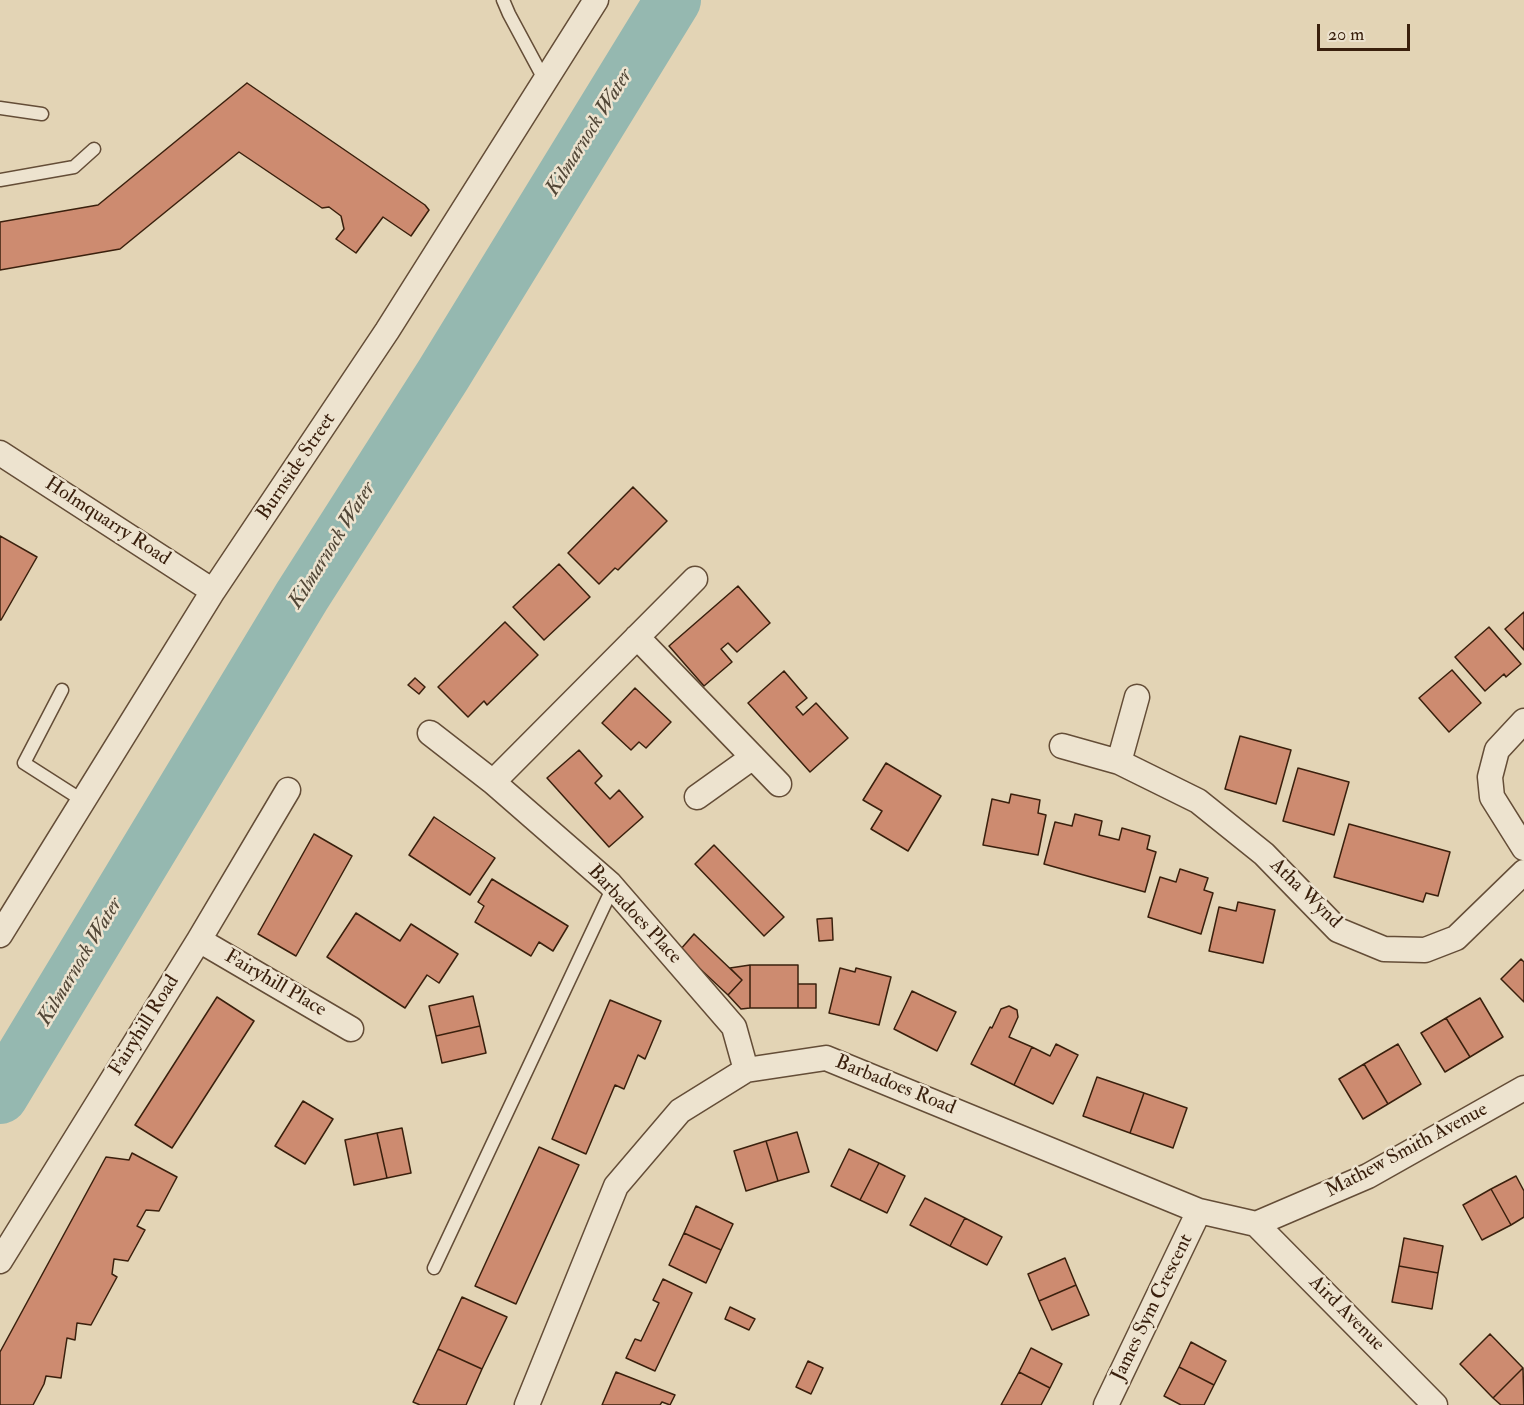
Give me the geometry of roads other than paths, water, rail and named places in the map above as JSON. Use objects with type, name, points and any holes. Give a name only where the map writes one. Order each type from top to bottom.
[{"type":"street","name":"Burnside Street","points":[[0,935],[213,591],[387,331],[596,0]]},
{"type":"street","name":"Holmquarry Road","points":[[0,453],[213,591]]},
{"type":"street","points":[[493,782],[694,579]]},
{"type":"street","points":[[637,637],[779,784]]},
{"type":"street","points":[[1119,762],[1137,697]]},
{"type":"street","points":[[1524,720],[1497,750],[1490,777],[1492,797],[1524,848]]},
{"type":"street","name":"Barbadoes Place","points":[[430,733],[493,782],[613,887],[734,1027],[746,1070]]},
{"type":"street","name":"Atha Wynd","points":[[1062,746],[1119,762],[1198,801],[1264,854],[1338,930],[1384,949],[1425,950],[1456,938],[1524,872]]},
{"type":"street","points":[[697,797],[753,757]]},
{"type":"street","name":"Fairyhill Road","points":[[0,1261],[199,940],[288,790]]},
{"type":"street","name":"Fairyhill Place","points":[[199,940],[351,1029]]},
{"type":"street","name":"Barbadoes Road","points":[[527,1405],[616,1186],[680,1111],[746,1070],[826,1058],[1199,1211],[1256,1224]]},
{"type":"street","name":"Mathew Smith Avenue","points":[[1256,1224],[1368,1176],[1524,1088]]},
{"type":"street","name":"James Sym Crescent","points":[[1106,1405],[1199,1211]]},
{"type":"street","name":"Aird Avenue","points":[[1256,1224],[1435,1405]]},
{"type":"lane","points":[[503,0],[545,81]]},
{"type":"lane","points":[[0,108],[42,114]]},
{"type":"lane","points":[[0,180],[74,167],[94,149]]},
{"type":"lane","points":[[62,690],[24,763],[85,801]]},
{"type":"lane","points":[[434,1268],[613,887]]},
{"type":"waterway","name":"Kilmarnock Water","points":[[0,1096],[302,596],[443,375],[673,0]]}]
